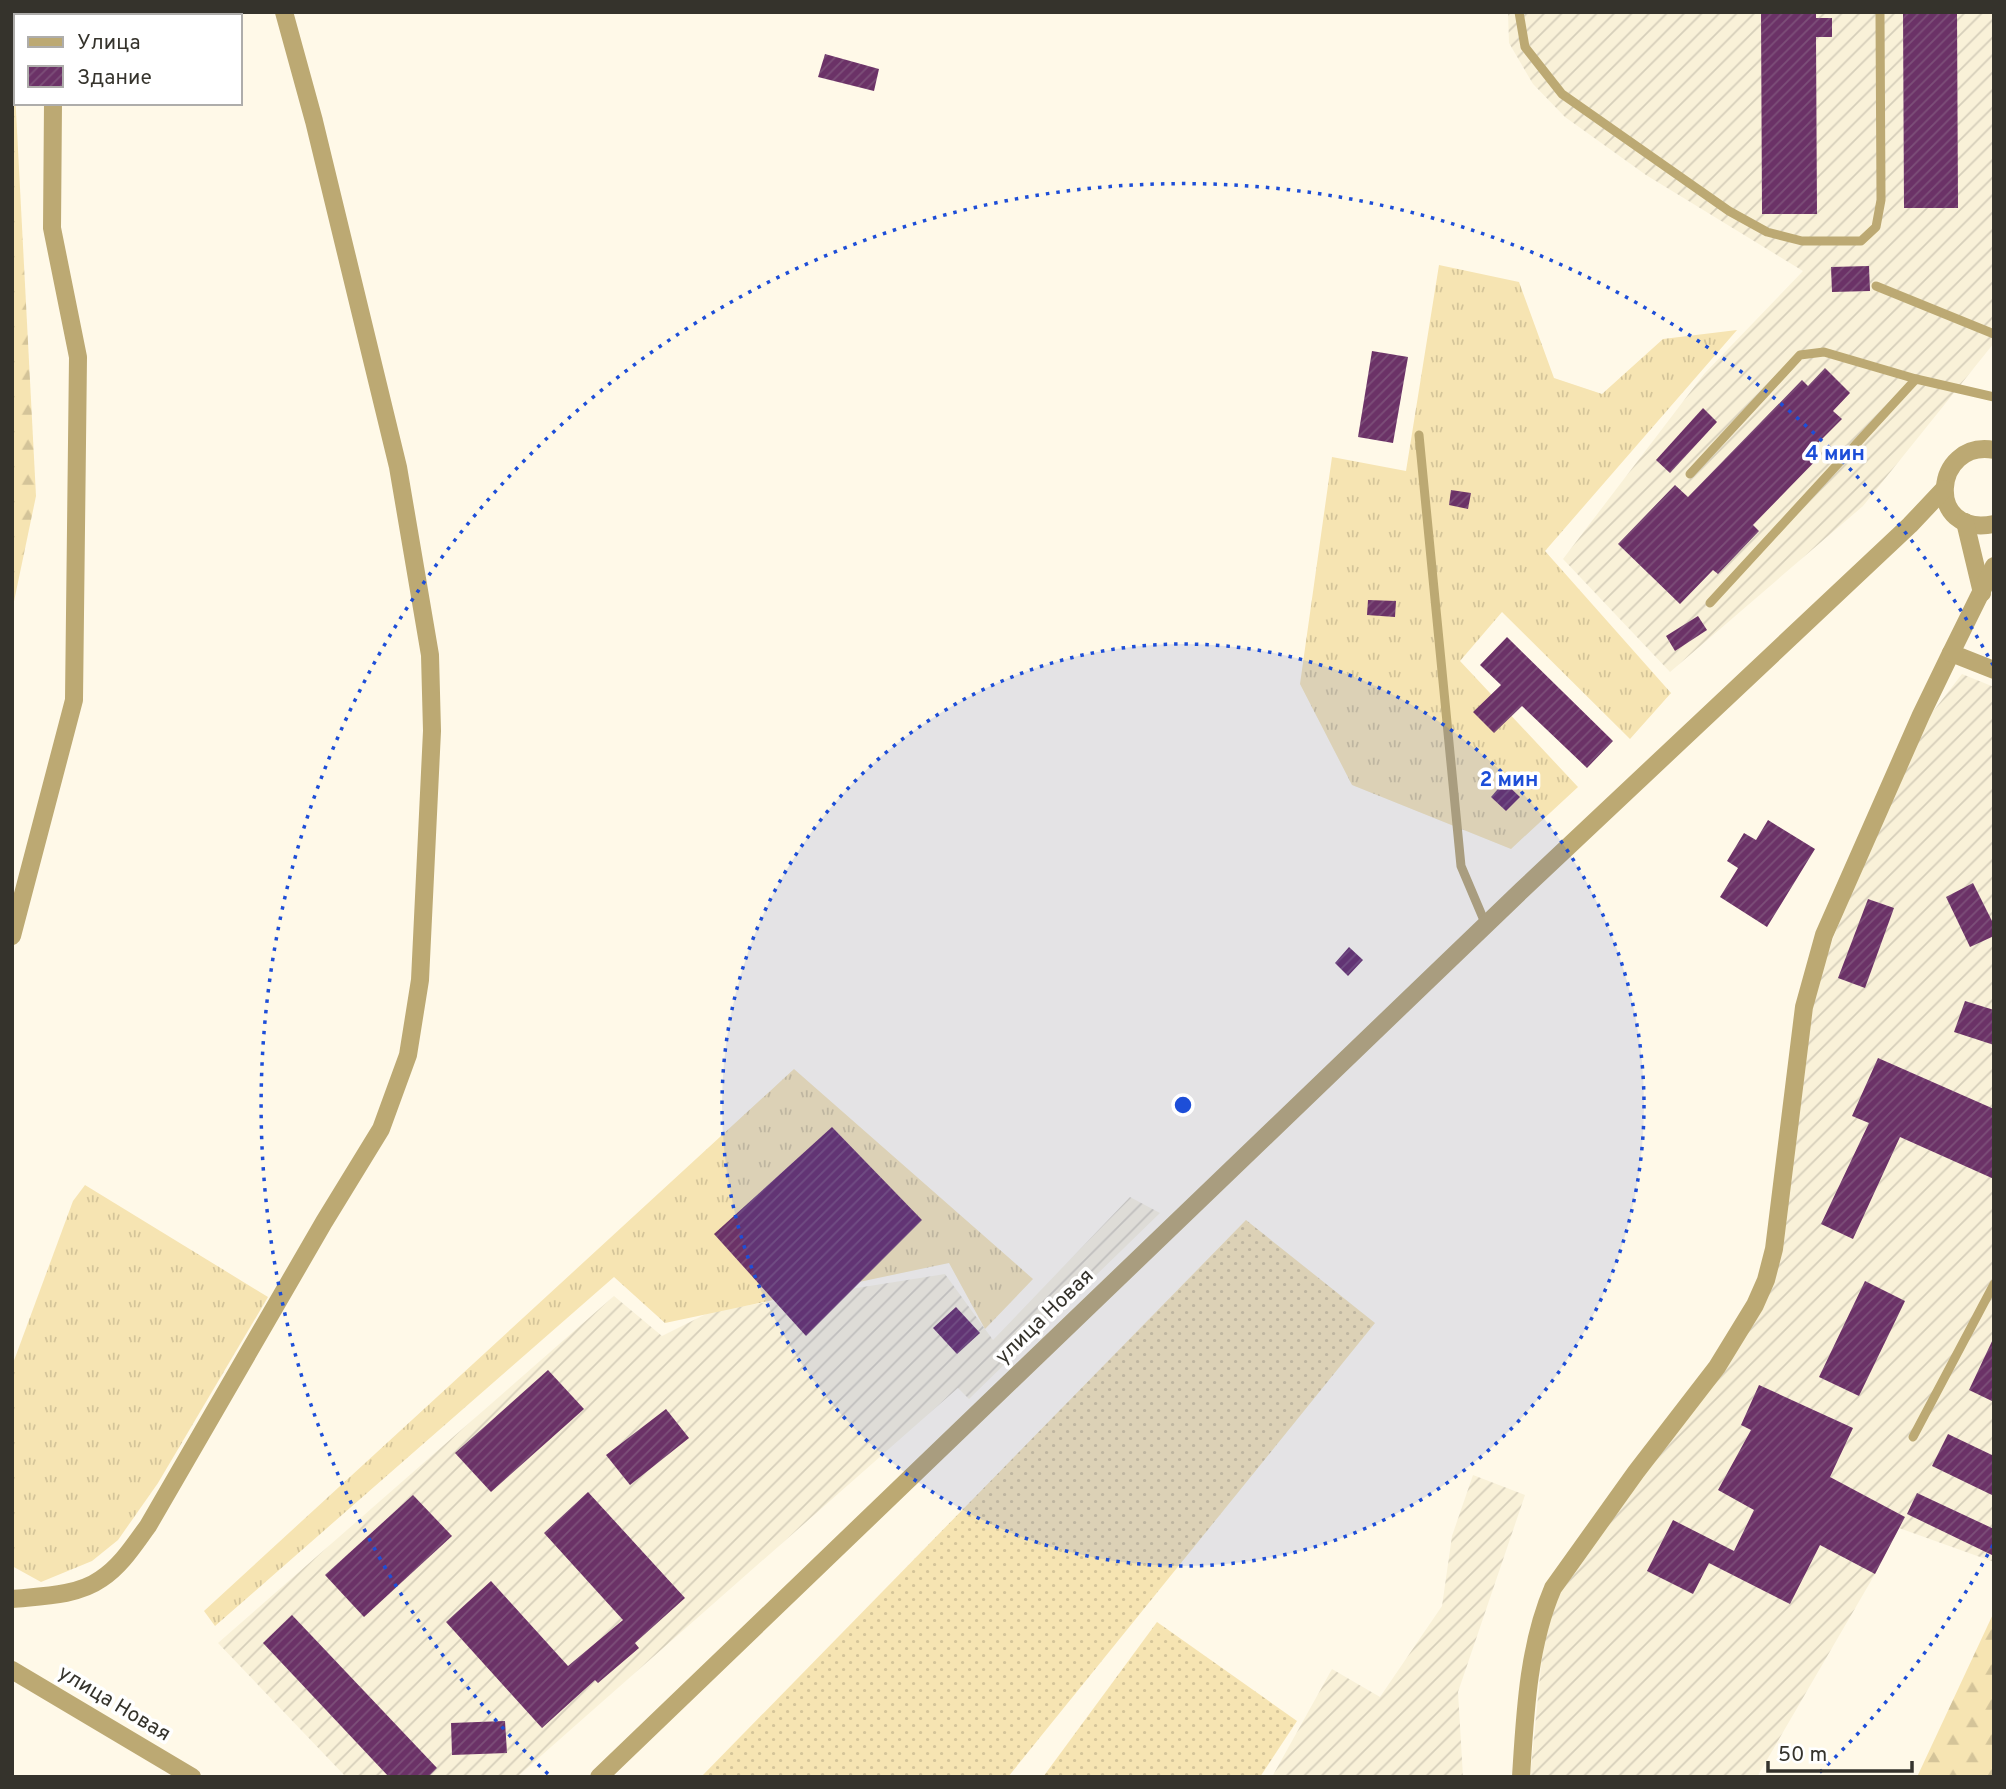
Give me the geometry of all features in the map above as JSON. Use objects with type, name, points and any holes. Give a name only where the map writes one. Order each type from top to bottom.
[{"type":"street","points":[[12,1599],[65,1593],[100,1580],[125,1558],[148,1526],[381,1129],[408,1055],[420,980],[432,731],[430,655],[398,467],[314,121],[284,12]]},
{"type":"street","points":[[12,936],[74,699],[78,357],[52,228],[53,105]]},
{"type":"street","name":"улица Новая","points":[[599,1777],[1521,890],[1910,525],[1944,489],[1948,472],[1955,462],[1978,449],[1993,448]]},
{"type":"street","points":[[1944,489],[1947,505],[1959,518],[1979,526],[1994,524]]},
{"type":"street","points":[[1910,525],[1959,518]]},
{"type":"street","points":[[1959,518],[1982,593]]},
{"type":"street","points":[[1521,1777],[1525,1710],[1544,1610],[1553,1588],[1636,1472],[1717,1367],[1755,1305],[1766,1280],[1774,1249],[1804,1007],[1824,934],[1921,715],[1994,566]]},
{"type":"street","points":[[1951,653],[1994,670]]},
{"type":"street","name":"улица Новая","points":[[12,1670],[192,1777]]},
{"type":"lane","points":[[1519,12],[1525,47],[1562,94],[1728,211],[1768,232],[1802,241],[1861,241],[1876,227],[1881,200],[1880,14]]},
{"type":"lane","points":[[1876,286],[1994,334]]},
{"type":"lane","points":[[1690,474],[1800,355],[1824,352],[1916,379],[1994,397]]},
{"type":"lane","points":[[1710,603],[1916,379]]},
{"type":"lane","points":[[1419,435],[1461,866],[1486,925]]},
{"type":"lane","points":[[1913,1437],[1994,1284]]},
{"type":"shaded area","points":[[1508,12],[1994,12],[1994,343],[1863,506],[1670,672],[1563,559],[1704,374],[1803,271],[1646,175],[1565,117],[1533,84],[1509,43]]},
{"type":"shaded area","points":[[1962,674],[1994,687],[1994,1562],[1899,1528],[1757,1777],[1530,1777],[1548,1597],[1703,1381],[1778,1252],[1799,1030],[1855,880],[1928,718]]},
{"type":"shaded area","points":[[1130,1197],[1160,1213],[969,1399],[958,1388],[517,1777],[346,1777],[218,1643],[614,1296],[662,1336],[712,1311],[945,1274],[993,1340]]},
{"type":"shaded area","points":[[1473,1475],[1525,1495],[1458,1692],[1463,1777],[1272,1777],[1332,1669],[1380,1697],[1442,1606],[1452,1536]]},
{"type":"green space","points":[[12,34],[36,496],[12,611]]},
{"type":"green space","points":[[1439,265],[1519,282],[1554,378],[1602,394],[1663,339],[1737,330],[1545,551],[1671,693],[1630,739],[1502,612],[1460,661],[1578,787],[1511,849],[1352,785],[1300,684],[1332,457],[1406,471]]},
{"type":"green space","points":[[794,1069],[1033,1279],[985,1329],[949,1263],[665,1323],[614,1277],[215,1626],[204,1611]]},
{"type":"green space","points":[[85,1185],[268,1297],[158,1483],[118,1540],[92,1561],[41,1582],[12,1566],[12,1366],[73,1201]]},
{"type":"green space","points":[[1246,1220],[1375,1323],[1008,1777],[701,1777]]},
{"type":"green space","points":[[1994,1612],[1994,1777],[1917,1777]]},
{"type":"green space","points":[[1157,1622],[1297,1721],[1260,1777],[1043,1777]]},
{"type":"building","points":[[1761,12],[1816,12],[1816,18],[1832,18],[1832,37],[1816,37],[1817,214],[1762,214]]},
{"type":"building","points":[[1903,12],[1957,12],[1958,208],[1904,208]]},
{"type":"building","points":[[825,54],[879,69],[874,91],[818,77]]},
{"type":"building","points":[[1869,266],[1870,291],[1832,292],[1831,267]]},
{"type":"building","points":[[1372,351],[1408,357],[1393,443],[1358,437]]},
{"type":"building","points":[[1825,368],[1850,393],[1833,411],[1842,419],[1812,449],[1820,456],[1753,525],[1759,531],[1718,574],[1713,570],[1680,604],[1618,544],[1675,485],[1688,497],[1802,380],[1808,386]]},
{"type":"building","points":[[1703,408],[1717,422],[1670,473],[1656,460]]},
{"type":"building","points":[[1451,490],[1471,493],[1468,509],[1449,505]]},
{"type":"building","points":[[1368,600],[1396,601],[1395,617],[1367,615]]},
{"type":"building","points":[[1698,616],[1707,630],[1675,651],[1666,636]]},
{"type":"building","points":[[1507,637],[1613,741],[1587,768],[1522,706],[1494,733],[1473,712],[1501,685],[1480,665]]},
{"type":"building","points":[[1504,782],[1520,797],[1506,811],[1491,797]]},
{"type":"building","points":[[1768,820],[1815,849],[1767,927],[1720,897],[1738,868],[1727,861],[1744,833],[1756,840]]},
{"type":"building","points":[[1973,883],[1994,925],[1994,936],[1970,947],[1946,897]]},
{"type":"building","points":[[1868,899],[1894,908],[1865,988],[1838,978]]},
{"type":"building","points":[[1349,947],[1363,960],[1348,976],[1335,963]]},
{"type":"building","points":[[1965,1001],[1994,1010],[1994,1045],[1954,1032]]},
{"type":"building","points":[[1878,1058],[1994,1109],[1994,1179],[1900,1137],[1853,1239],[1821,1224],[1869,1123],[1852,1116]]},
{"type":"building","points":[[832,1127],[922,1220],[806,1336],[714,1234]]},
{"type":"building","points":[[1865,1281],[1905,1301],[1859,1396],[1819,1377]]},
{"type":"building","points":[[956,1307],[980,1333],[957,1354],[933,1328]]},
{"type":"building","points":[[1994,1337],[1994,1402],[1969,1390]]},
{"type":"building","points":[[548,1370],[584,1409],[491,1492],[455,1453]]},
{"type":"building","points":[[1759,1385],[1853,1428],[1830,1477],[1905,1517],[1875,1574],[1820,1545],[1790,1604],[1709,1563],[1693,1594],[1647,1571],[1673,1520],[1734,1551],[1754,1510],[1718,1490],[1751,1430],[1741,1425]]},
{"type":"building","points":[[666,1409],[689,1438],[630,1485],[606,1455]]},
{"type":"building","points":[[1948,1434],[1994,1456],[1994,1496],[1932,1466]]},
{"type":"building","points":[[588,1492],[685,1598],[635,1643],[639,1648],[598,1683],[595,1680],[542,1728],[446,1622],[491,1581],[568,1666],[623,1620],[544,1533]]},
{"type":"building","points":[[1917,1493],[1994,1529],[1994,1556],[1907,1514]]},
{"type":"building","points":[[413,1495],[452,1536],[364,1617],[325,1575]]},
{"type":"building","points":[[292,1615],[437,1768],[428,1777],[389,1777],[263,1643]]},
{"type":"building","points":[[505,1721],[507,1753],[452,1755],[451,1723]]}]
